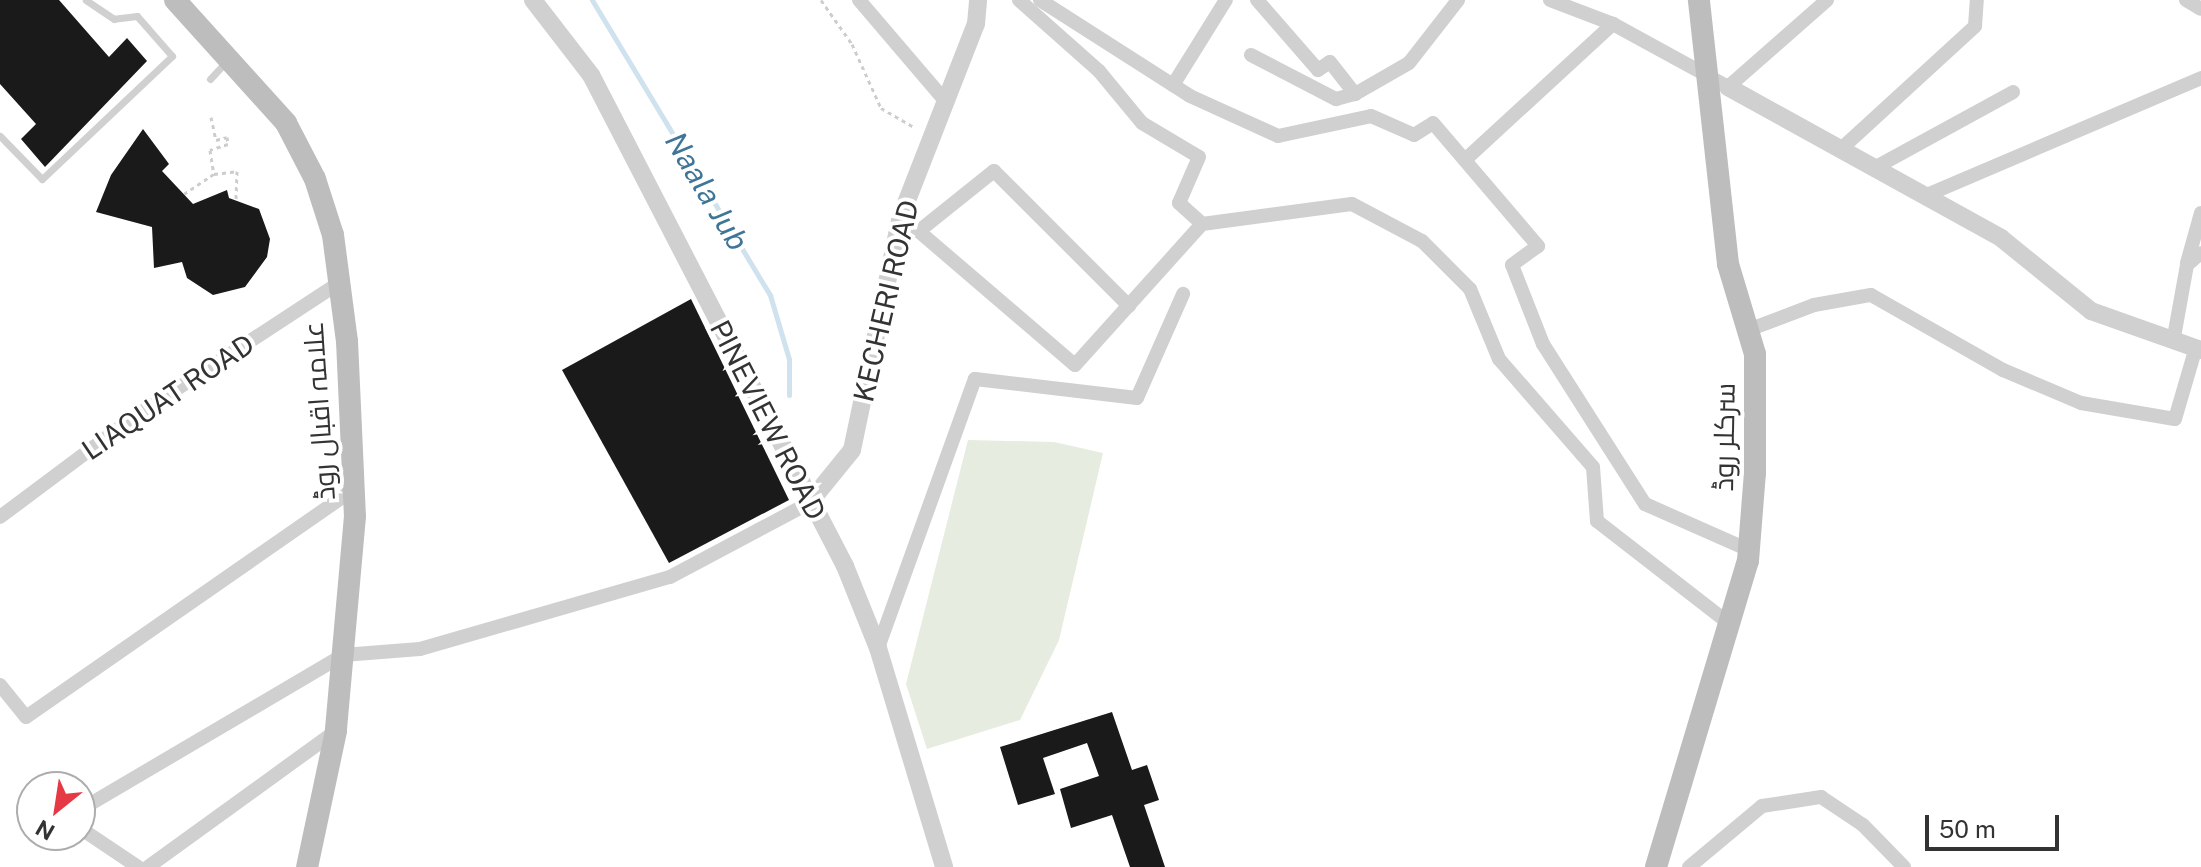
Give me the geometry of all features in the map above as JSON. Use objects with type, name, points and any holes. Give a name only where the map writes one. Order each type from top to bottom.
[{"type":"main road","name":"علامہ اقبال روڈ","points":[[175,0],[230,57],[302,149],[333,235],[340,282],[354,489],[336,731],[307,867]]},
{"type":"main road","name":"سرکلر روڈ","points":[[1656,867],[1730,624],[1749,550],[1755,354],[1728,264],[1699,0]]},
{"type":"street","name":"PINEVIEW ROAD","points":[[533,0],[591,75],[809,503],[845,566],[878,648],[944,867]]},
{"type":"street","points":[[859,0],[946,102]]},
{"type":"street","name":"KECHERI ROAD","points":[[809,503],[852,450],[901,216],[976,24],[978,0]]},
{"type":"street","points":[[1019,0],[1099,71],[1142,123],[1199,157],[1179,203],[1202,224]]},
{"type":"street","points":[[1040,0],[1173,85],[1278,136],[1371,116],[1414,135],[1433,123],[1538,246],[1512,265],[1543,344],[1645,504],[1749,550]]},
{"type":"street","points":[[1173,85],[1226,0]]},
{"type":"street","points":[[1257,0],[1318,70],[1330,62],[1355,94]]},
{"type":"street","points":[[1251,55],[1336,99],[1355,94],[1409,63],[1458,0]]},
{"type":"street","points":[[1550,0],[1613,24],[1841,149],[1878,166],[2001,238],[2091,311],[2174,337],[2198,349],[2175,419],[2081,403],[2003,370],[1871,295],[1814,305],[1748,330]]},
{"type":"street","points":[[1728,87],[1827,0]]},
{"type":"street","points":[[1841,149],[1975,26],[1977,0]]},
{"type":"street","points":[[2186,0],[2201,9]]},
{"type":"street","points":[[1466,159],[1613,24]]},
{"type":"street","points":[[1927,195],[2201,78]]},
{"type":"street","points":[[1878,166],[2013,92]]},
{"type":"street","points":[[919,231],[994,171],[1129,306]]},
{"type":"street","points":[[901,216],[1075,365],[1202,224],[1352,204],[1422,241],[1470,289],[1499,359],[1593,467],[1597,521],[1730,624]]},
{"type":"street","points":[[2174,337],[2187,265],[2201,213]]},
{"type":"street","points":[[2187,265],[2201,253]]},
{"type":"street","name":"LIAQUAT ROAD","points":[[0,517],[131,419],[340,282]]},
{"type":"street","points":[[878,648],[975,379],[1137,398],[1183,294]]},
{"type":"street","points":[[0,685],[26,717],[354,489]]},
{"type":"street","points":[[96,801],[343,655],[420,649],[670,577],[809,503]]},
{"type":"street","points":[[148,867],[336,731]]},
{"type":"street","points":[[1689,867],[1762,806],[1821,797],[1863,825],[1904,867]]},
{"type":"street","points":[[96,839],[138,867]]},
{"type":"lane","points":[[0,136],[42,179],[172,56],[137,16],[114,19],[86,0]]},
{"type":"lane","points":[[210,79],[230,57]]},
{"type":"path","points":[[821,0],[852,44],[881,108],[932,138]]},
{"type":"path","points":[[211,117],[216,140],[227,137],[228,144],[210,150],[214,174]]},
{"type":"path","points":[[184,194],[214,174],[237,171],[236,199]]},
{"type":"shaded area","points":[[968,440],[1054,442],[1103,453],[1059,640],[1020,720],[927,749],[906,684]]},
{"type":"building","points":[[0,0],[59,0],[109,57],[127,38],[147,61],[45,167],[21,139],[36,124],[0,84]]},
{"type":"building","points":[[143,129],[169,164],[162,171],[193,204],[227,190],[229,198],[259,209],[270,239],[267,257],[245,287],[213,295],[187,278],[182,262],[154,268],[152,227],[96,212],[111,175]]},
{"type":"building","points":[[691,299],[789,500],[669,563],[562,370]]},
{"type":"building","points":[[1112,712],[1132,770],[1147,765],[1159,800],[1144,805],[1165,867],[1130,867],[1112,815],[1071,828],[1060,789],[1099,776],[1087,743],[1043,758],[1055,794],[1018,805],[1000,747]]},
{"type":"waterway","name":"Naala Jub","points":[[592,0],[770,295],[789,359],[789,395]]}]
